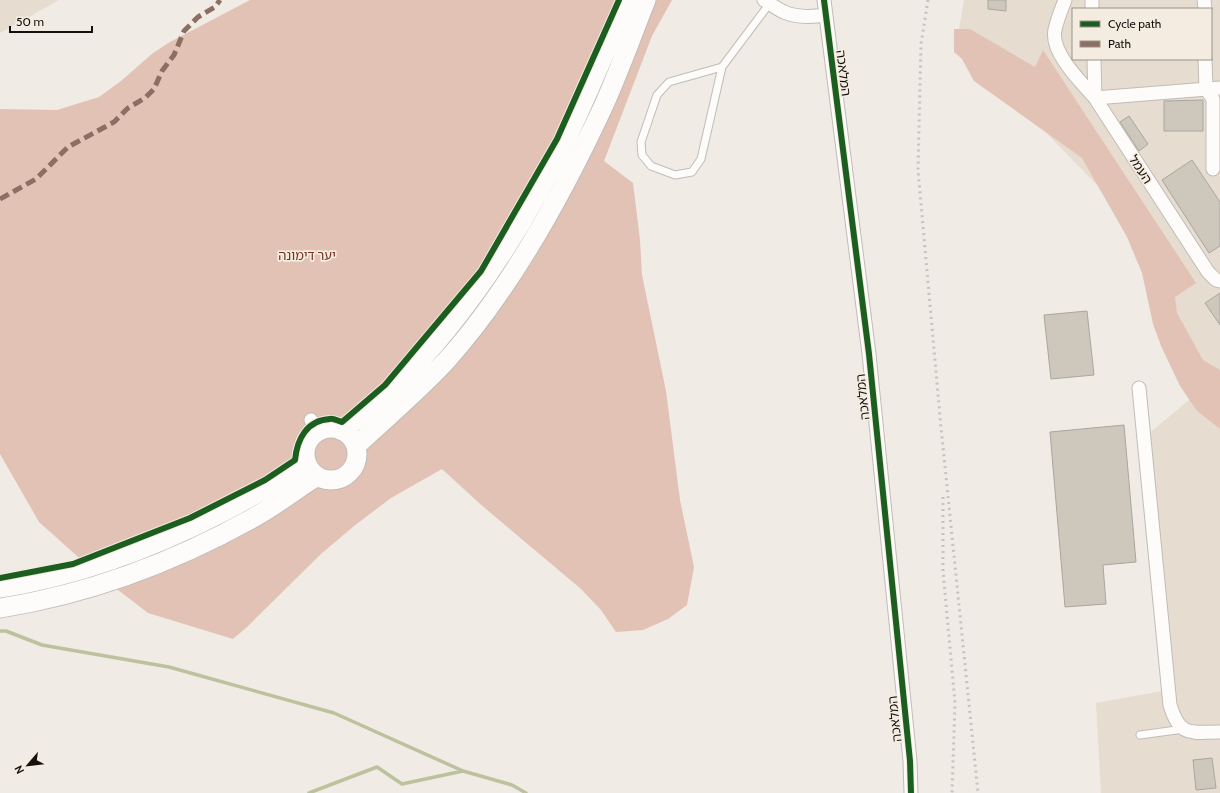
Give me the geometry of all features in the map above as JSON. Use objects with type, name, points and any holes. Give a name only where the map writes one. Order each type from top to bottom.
[{"type":"main road","points":[[342,431],[386,396],[406,376],[455,319],[488,275],[540,189],[567,137],[628,0]]},
{"type":"main road","points":[[356,446],[446,361],[475,326],[504,286],[557,199],[585,146],[604,105],[646,0]]},
{"type":"main road","points":[[315,425],[325,428],[335,428],[342,431],[346,432],[356,446],[357,457],[355,466],[349,474],[341,479],[332,481],[322,480],[316,477],[307,466],[304,454],[306,444],[312,435],[315,425]]},
{"type":"main road","points":[[0,588],[56,577],[102,564],[188,530],[263,490],[287,475],[305,461]]},
{"type":"main road","points":[[0,608],[81,590],[158,564],[196,548],[254,517],[316,477]]},
{"type":"street","name":"המלאכה","points":[[824,0],[869,354],[910,761],[911,793]]},
{"type":"street","name":"העמל","points":[[1065,0],[1054,31],[1057,47],[1062,60],[1095,98],[1208,272],[1216,280],[1220,281]]},
{"type":"street","points":[[767,2],[784,12],[796,16],[810,17],[826,15]]},
{"type":"street","points":[[1094,60],[1095,98],[1220,88]]},
{"type":"street","points":[[1205,60],[1206,89],[1213,99],[1213,169]]},
{"type":"street","points":[[1139,388],[1170,705],[1178,724],[1189,732],[1220,732]]},
{"type":"lane","points":[[722,67],[669,82],[657,95],[641,142],[642,155],[651,166],[675,175],[692,172],[702,159],[722,67],[767,2]]},
{"type":"lane","points":[[1140,735],[1184,729]]},
{"type":"shaded area","points":[[0,0],[59,0],[0,33]]},
{"type":"shaded area","points":[[964,0],[1220,0],[1220,793],[1101,793],[1096,703],[1168,690],[1148,434],[1200,391],[1132,221],[957,41]]},
{"type":"green space","name":"יער דימונה","points":[[250,0],[672,0],[652,36],[604,161],[633,183],[640,240],[642,275],[666,391],[680,500],[694,567],[687,605],[668,619],[643,630],[616,632],[601,610],[581,589],[479,503],[442,469],[391,498],[354,526],[321,554],[233,639],[148,613],[96,573],[39,522],[0,454],[0,109],[57,110],[99,97],[121,81],[153,53],[170,42]]},
{"type":"green space","points":[[954,29],[970,29],[1035,67],[1043,50],[1196,283],[1175,297],[1177,313],[1203,360],[1220,370],[1220,429],[1197,411],[1180,386],[1161,346],[1153,324],[1142,273],[1127,237],[1082,158],[974,81],[962,59],[954,52]]},
{"type":"building","points":[[988,0],[1006,0],[1006,11],[988,9]]},
{"type":"building","points":[[1203,100],[1203,131],[1164,131],[1164,101]]},
{"type":"building","points":[[1129,116],[1148,144],[1139,151],[1120,122]]},
{"type":"building","points":[[1192,160],[1220,202],[1220,246],[1209,253],[1162,180]]},
{"type":"building","points":[[1220,293],[1220,325],[1205,303]]},
{"type":"building","points":[[1087,311],[1094,375],[1051,379],[1044,315]]},
{"type":"building","points":[[1124,425],[1136,562],[1103,565],[1106,604],[1065,607],[1050,432]]},
{"type":"building","points":[[1212,758],[1216,788],[1196,790],[1193,760]]},
{"type":"waterway","points":[[0,631],[6,631],[42,645],[169,667],[334,713],[463,771],[512,785],[526,793]]},
{"type":"waterway","points":[[309,793],[377,767],[402,784],[463,771]]},
{"type":"railway","points":[[928,0],[921,44],[918,170],[940,417],[978,793]]},
{"type":"railway","points":[[943,497],[943,571],[955,703],[952,793]]},
{"type":"marked path","points":[[0,199],[36,179],[68,147],[114,122],[128,108],[145,98],[154,89],[162,71],[174,55],[184,31],[198,17],[215,7],[220,0]]},
{"type":"cycle path","points":[[0,578],[73,564],[190,518],[265,480],[295,460],[298,445],[309,427],[322,420],[334,419],[342,422],[385,385],[481,271],[557,139],[619,0]]},
{"type":"cycle path","points":[[824,0],[869,354],[910,761],[911,793]]}]
